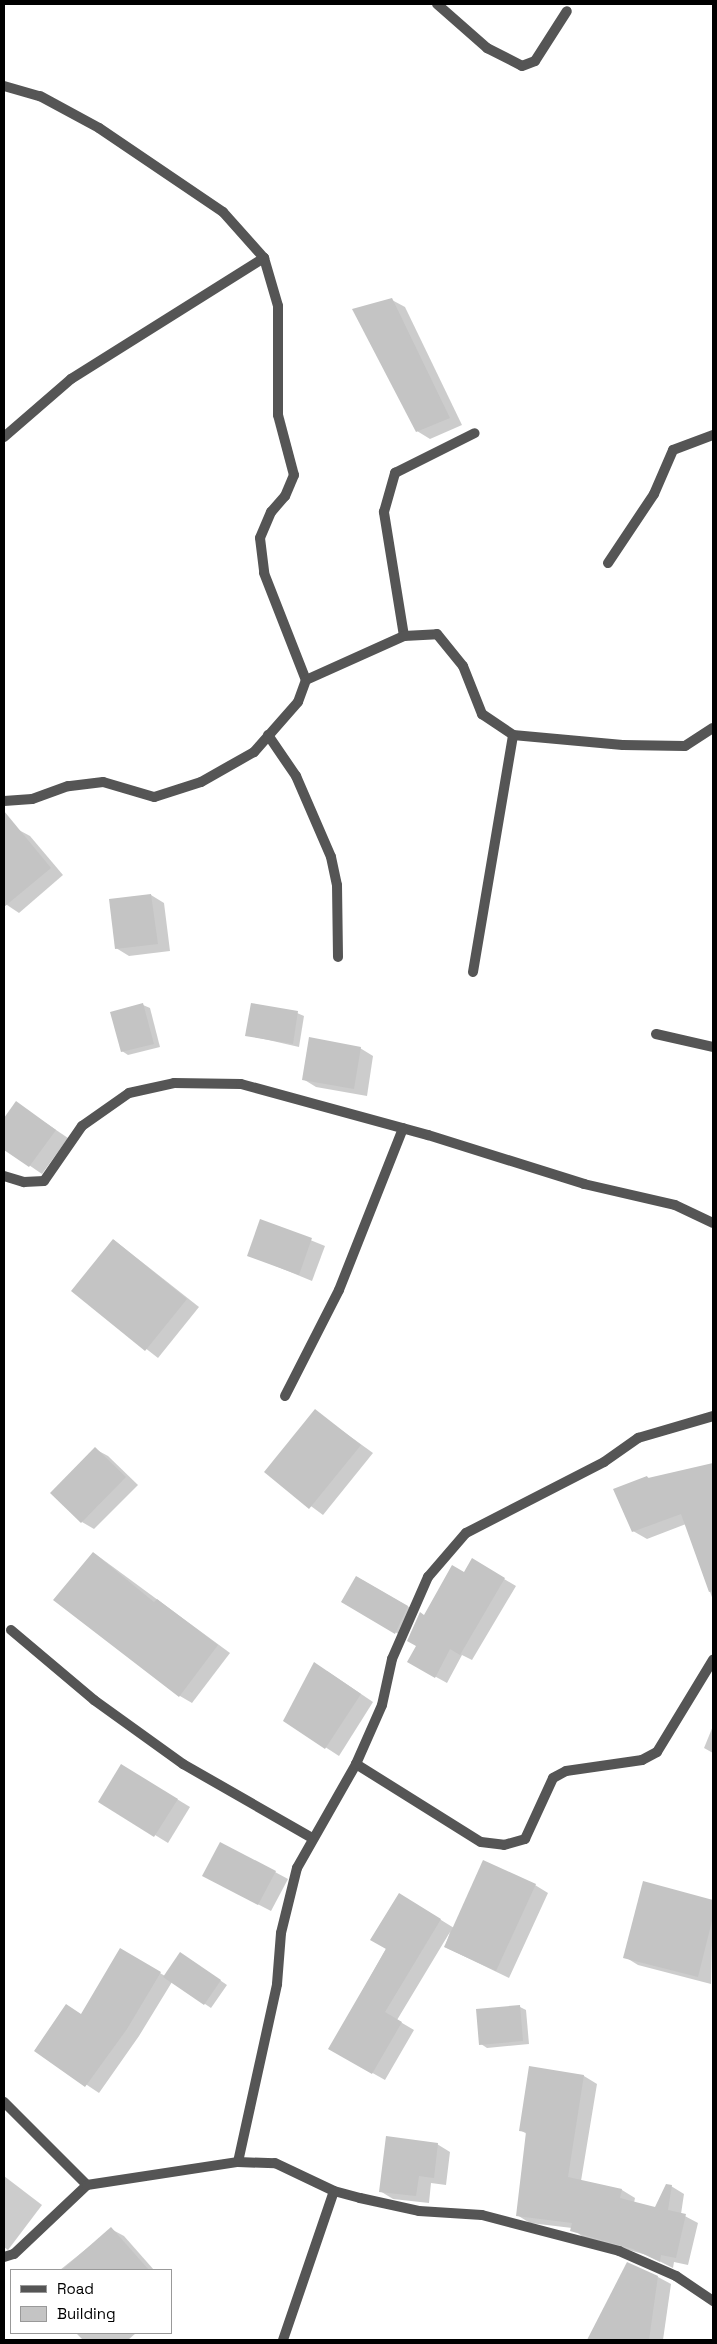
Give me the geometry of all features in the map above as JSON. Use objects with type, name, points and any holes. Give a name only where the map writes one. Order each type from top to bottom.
[{"type":"street","points":[[437,4],[487,48],[522,66],[535,61],[567,12]]},
{"type":"street","points":[[4,86],[40,96],[99,128],[223,212],[264,258],[278,306],[278,415],[294,475],[285,496],[271,512],[260,538],[264,573],[306,680],[298,702],[254,752],[201,782],[154,797],[103,782],[68,786],[32,799],[4,801]]},
{"type":"street","points":[[4,437],[71,379],[264,258]]},
{"type":"street","points":[[404,636],[384,512],[395,473],[475,432]]},
{"type":"street","points":[[608,563],[654,494],[673,450],[713,435]]},
{"type":"street","points":[[306,680],[404,636],[437,634],[463,666],[482,714],[513,735],[623,745],[685,746],[713,728]]},
{"type":"street","points":[[268,735],[296,776],[331,857],[337,885],[338,957]]},
{"type":"street","points":[[473,972],[513,735]]},
{"type":"street","points":[[656,1034],[713,1047]]},
{"type":"street","points":[[4,1176],[24,1182],[44,1181],[82,1126],[129,1093],[174,1083],[241,1084],[403,1128],[584,1184],[675,1205],[713,1223]]},
{"type":"street","points":[[285,1396],[338,1290],[403,1128]]},
{"type":"street","points":[[238,2162],[277,1984],[281,1934],[297,1868],[312,1838],[356,1764],[382,1706],[392,1659],[428,1577],[466,1533],[604,1462],[638,1438],[713,1416]]},
{"type":"street","points":[[11,1630],[94,1700],[183,1764],[312,1838]]},
{"type":"street","points":[[356,1764],[481,1842],[504,1845],[525,1839],[553,1778],[566,1771],[642,1760],[657,1752],[713,1660]]},
{"type":"street","points":[[4,2102],[87,2185]]},
{"type":"street","points":[[4,2257],[14,2254],[87,2185],[238,2162],[275,2163],[334,2191],[419,2210],[482,2215],[619,2251],[676,2276],[713,2302]]},
{"type":"street","points":[[283,2340],[334,2191]]},
{"type":"building","points":[[392,298],[450,418],[416,432],[352,309]]},
{"type":"building","points":[[4,811],[51,868],[4,907]]},
{"type":"building","points":[[151,894],[158,944],[115,949],[109,899]]},
{"type":"building","points":[[143,1003],[154,1044],[121,1052],[110,1012]]},
{"type":"building","points":[[251,1003],[298,1011],[293,1044],[245,1036]]},
{"type":"building","points":[[309,1037],[361,1047],[354,1089],[302,1080]]},
{"type":"building","points":[[16,1101],[56,1130],[29,1167],[4,1150],[4,1118]]},
{"type":"building","points":[[260,1219],[312,1238],[299,1275],[247,1256]]},
{"type":"building","points":[[113,1239],[187,1299],[145,1351],[71,1291]]},
{"type":"building","points":[[315,1409],[361,1445],[309,1509],[264,1472]]},
{"type":"building","points":[[95,1447],[126,1477],[81,1523],[50,1493]]},
{"type":"building","points":[[713,1463],[713,1591],[709,1592],[681,1514],[632,1532],[613,1489],[647,1476],[648,1478]]},
{"type":"building","points":[[93,1552],[154,1602],[157,1599],[218,1645],[179,1697],[53,1600]]},
{"type":"building","points":[[472,1558],[505,1578],[460,1655],[450,1649],[435,1678],[407,1662],[416,1646],[407,1641],[420,1612],[424,1615],[452,1565],[464,1572]]},
{"type":"building","points":[[356,1576],[408,1606],[395,1634],[341,1602]]},
{"type":"building","points":[[314,1662],[361,1694],[325,1749],[283,1721]]},
{"type":"building","points":[[121,1764],[178,1799],[154,1837],[98,1802]]},
{"type":"building","points":[[220,1842],[276,1871],[258,1905],[202,1876]]},
{"type":"building","points":[[483,1860],[536,1884],[496,1971],[444,1947]]},
{"type":"building","points":[[643,1881],[713,1900],[713,1917],[698,1977],[623,1958]]},
{"type":"building","points":[[399,1893],[441,1919],[385,2012],[402,2022],[372,2074],[328,2049],[386,1949],[370,1940]]},
{"type":"building","points":[[120,1948],[161,1972],[127,2029],[85,2087],[34,2051],[66,2004],[81,2014]]},
{"type":"building","points":[[180,1952],[221,1980],[204,2005],[163,1977]]},
{"type":"building","points":[[520,2005],[523,2041],[479,2045],[476,2009]]},
{"type":"building","points":[[529,2066],[584,2075],[568,2177],[622,2189],[620,2198],[655,2207],[666,2184],[672,2185],[668,2210],[686,2214],[676,2258],[661,2255],[660,2262],[633,2249],[570,2231],[572,2223],[516,2216],[526,2132],[519,2131]]},
{"type":"building","points":[[386,2136],[438,2143],[434,2178],[419,2176],[416,2196],[379,2192]]},
{"type":"building","points":[[111,2227],[148,2269],[63,2269]]},
{"type":"building","points":[[627,2262],[658,2276],[649,2340],[587,2340]]}]
